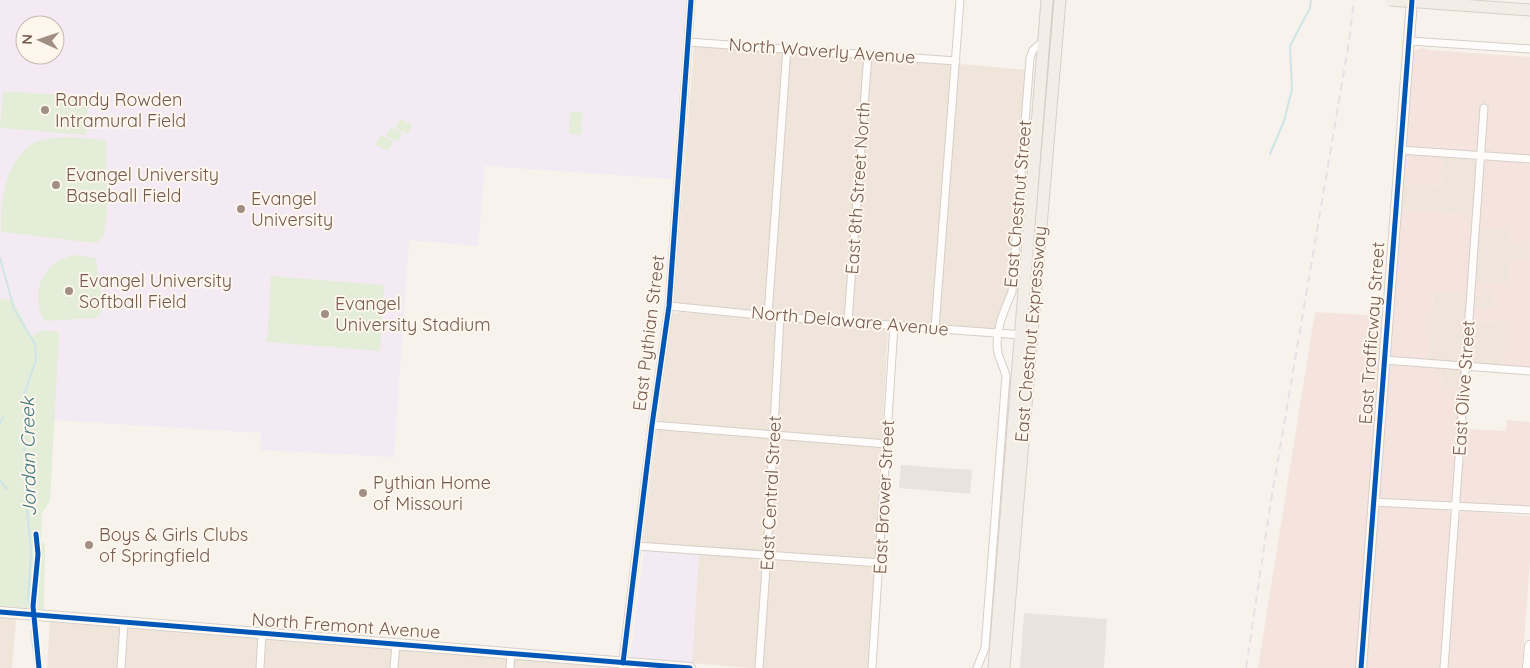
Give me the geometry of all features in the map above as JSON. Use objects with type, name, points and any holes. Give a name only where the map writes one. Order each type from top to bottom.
[{"type":"main road","points":[[1041,0],[1045,28]]},
{"type":"main road","name":"East Chestnut Expressway","points":[[1004,668],[1047,0]]},
{"type":"main road","name":"East Chestnut Expressway","points":[[994,668],[1025,335],[1050,113],[1060,0]]},
{"type":"main road","points":[[1050,113],[1056,96],[1064,14],[1068,0]]},
{"type":"main road","points":[[1390,0],[1530,10]]},
{"type":"street","name":"East Pythian Street","points":[[622,665],[669,306],[692,0]]},
{"type":"street","points":[[935,328],[960,0]]},
{"type":"street","name":"East Trafficway Street","points":[[1361,668],[1412,0]]},
{"type":"street","name":"East Chestnut Street","points":[[977,668],[985,648],[1006,376],[998,352],[999,334],[1001,317],[1012,292],[1030,58],[1033,50],[1044,41]]},
{"type":"street","points":[[1409,41],[1530,50]]},
{"type":"street","name":"North Waverly Avenue","points":[[688,42],[956,61]]},
{"type":"street","points":[[768,315],[787,48]]},
{"type":"street","name":"East 8th Street North","points":[[848,321],[868,54]]},
{"type":"street","name":"East Olive Street","points":[[1444,668],[1484,108]]},
{"type":"street","points":[[1400,150],[1530,160]]},
{"type":"street","name":"North Delaware Avenue","points":[[669,306],[780,317],[1025,335]]},
{"type":"street","name":"East Central Street","points":[[759,668],[768,554],[780,317]]},
{"type":"street","name":"East Brower Street","points":[[872,668],[894,325]]},
{"type":"street","points":[[1384,360],[1530,371]]},
{"type":"street","points":[[652,425],[887,444]]},
{"type":"street","points":[[1373,502],[1530,510]]},
{"type":"street","points":[[637,546],[880,563]]},
{"type":"street","name":"North Fremont Avenue","points":[[0,612],[396,644],[622,665],[690,668]]},
{"type":"street","points":[[121,668],[124,623]]},
{"type":"street","points":[[260,668],[262,634]]},
{"type":"street","points":[[394,668],[396,644]]},
{"type":"street","points":[[1528,668],[1530,646]]},
{"type":"street","points":[[510,668],[511,654]]},
{"type":"shaded area","name":"Evangel University","points":[[0,0],[686,0],[672,179],[485,166],[478,246],[409,240],[394,457],[260,450],[261,433],[53,420],[59,332],[42,330],[31,336],[13,300],[0,299]]},
{"type":"shaded area","points":[[694,46],[1026,70],[1008,292],[999,311],[995,328],[989,330],[675,303]]},
{"type":"shaded area","points":[[1422,48],[1530,57],[1530,156],[1406,146],[1413,52]]},
{"type":"shaded area","points":[[1407,155],[1443,157],[1441,186],[1402,184],[1404,158]]},
{"type":"shaded area","points":[[1443,157],[1476,160],[1473,215],[1400,209],[1402,184],[1441,186]]},
{"type":"shaded area","points":[[1488,160],[1530,164],[1530,247],[1510,246],[1511,231],[1479,229],[1484,162]]},
{"type":"shaded area","points":[[1400,209],[1473,215],[1468,294],[1433,292],[1429,360],[1390,357]]},
{"type":"shaded area","points":[[1479,229],[1511,231],[1510,246],[1530,247],[1530,259],[1510,258],[1508,284],[1476,282]]},
{"type":"shaded area","points":[[1510,258],[1530,259],[1530,369],[1503,366],[1506,322],[1473,321],[1474,308],[1494,309],[1495,296],[1475,295],[1476,282],[1508,284]]},
{"type":"shaded area","points":[[1433,291],[1468,294],[1463,359],[1460,362],[1429,360]]},
{"type":"shaded area","points":[[1475,295],[1495,296],[1494,309],[1474,308]]},
{"type":"shaded area","points":[[1315,312],[1382,316],[1356,668],[1258,668]]},
{"type":"shaded area","points":[[674,313],[885,329],[888,331],[870,668],[750,668],[692,663],[699,547],[647,543],[643,539],[672,316]]},
{"type":"shaded area","points":[[1473,321],[1506,322],[1503,366],[1472,363]]},
{"type":"shaded area","points":[[1389,364],[1442,367],[1441,385],[1461,387],[1454,497],[1452,503],[1382,499],[1379,496]]},
{"type":"shaded area","points":[[1442,367],[1461,369],[1461,387],[1441,386]]},
{"type":"shaded area","points":[[1507,420],[1530,422],[1530,509],[1461,504],[1458,499],[1465,429],[1506,431]]},
{"type":"shaded area","points":[[901,465],[972,470],[970,494],[899,488]]},
{"type":"shaded area","points":[[1383,506],[1446,510],[1452,513],[1440,668],[1366,668],[1378,509]]},
{"type":"shaded area","points":[[1463,511],[1530,516],[1530,560],[1522,668],[1446,668],[1458,515]]},
{"type":"shaded area","points":[[644,550],[699,554],[692,663],[630,658]]},
{"type":"shaded area","points":[[1024,613],[1107,619],[1104,668],[1020,668]]},
{"type":"shaded area","points":[[0,618],[16,619],[12,668],[0,668]]},
{"type":"shaded area","points":[[50,622],[620,668],[47,668]]},
{"type":"green space","name":"Randy Rowden Intramural Field","points":[[3,91],[89,97],[86,135],[0,128]]},
{"type":"green space","points":[[570,112],[582,112],[581,135],[569,134]]},
{"type":"green space","points":[[400,119],[412,124],[408,134],[395,128]]},
{"type":"green space","points":[[390,127],[402,133],[398,142],[386,136]]},
{"type":"green space","points":[[380,135],[393,141],[388,151],[376,145]]},
{"type":"green space","name":"Evangel University Baseball Field","points":[[67,137],[106,140],[107,209],[104,236],[96,243],[1,232],[3,196],[10,172],[16,161],[23,152],[36,142]]},
{"type":"green space","name":"Evangel University Softball Field","points":[[74,255],[96,258],[103,310],[96,318],[44,321],[38,299],[42,280],[54,264]]},
{"type":"green space","name":"Evangel University Stadium","points":[[271,276],[384,285],[380,351],[267,342]]},
{"type":"green space","points":[[0,299],[13,300],[31,336],[42,330],[59,332],[50,501],[42,513],[41,542],[45,544],[44,609],[0,606]]},
{"type":"waterway","points":[[1270,154],[1284,121],[1292,89],[1290,46],[1310,8],[1311,0]]},
{"type":"waterway","name":"Jordan Creek","points":[[0,258],[14,309],[35,344],[36,360],[24,395],[25,487],[31,551],[28,602]]},
{"type":"waterway","points":[[0,423],[3,417]]},
{"type":"waterway","points":[[0,481],[7,489]]},
{"type":"waterway","name":"Jordan Creek","points":[[31,631],[36,668]]},
{"type":"railway","points":[[1246,668],[1271,501],[1349,42],[1354,0]]},
{"type":"cycle path","points":[[623,663],[652,425],[669,306],[691,0]]},
{"type":"cycle path","points":[[1361,668],[1412,0]]},
{"type":"cycle path","points":[[36,534],[38,554],[33,606],[39,668]]},
{"type":"cycle path","points":[[0,612],[690,668]]},
{"type":"place","name":"Randy Rowden Intramural Field","points":[[45,110]]},
{"type":"place","name":"Evangel University Baseball Field","points":[[56,185]]},
{"type":"place","name":"Evangel University","points":[[241,209]]},
{"type":"place","name":"Evangel University Softball Field","points":[[69,291]]},
{"type":"place","name":"Evangel University Stadium","points":[[325,314]]},
{"type":"place","name":"Pythian Home of Missouri","points":[[363,493]]},
{"type":"place","name":"Boys & Girls Clubs of Springfield","points":[[89,545]]}]
